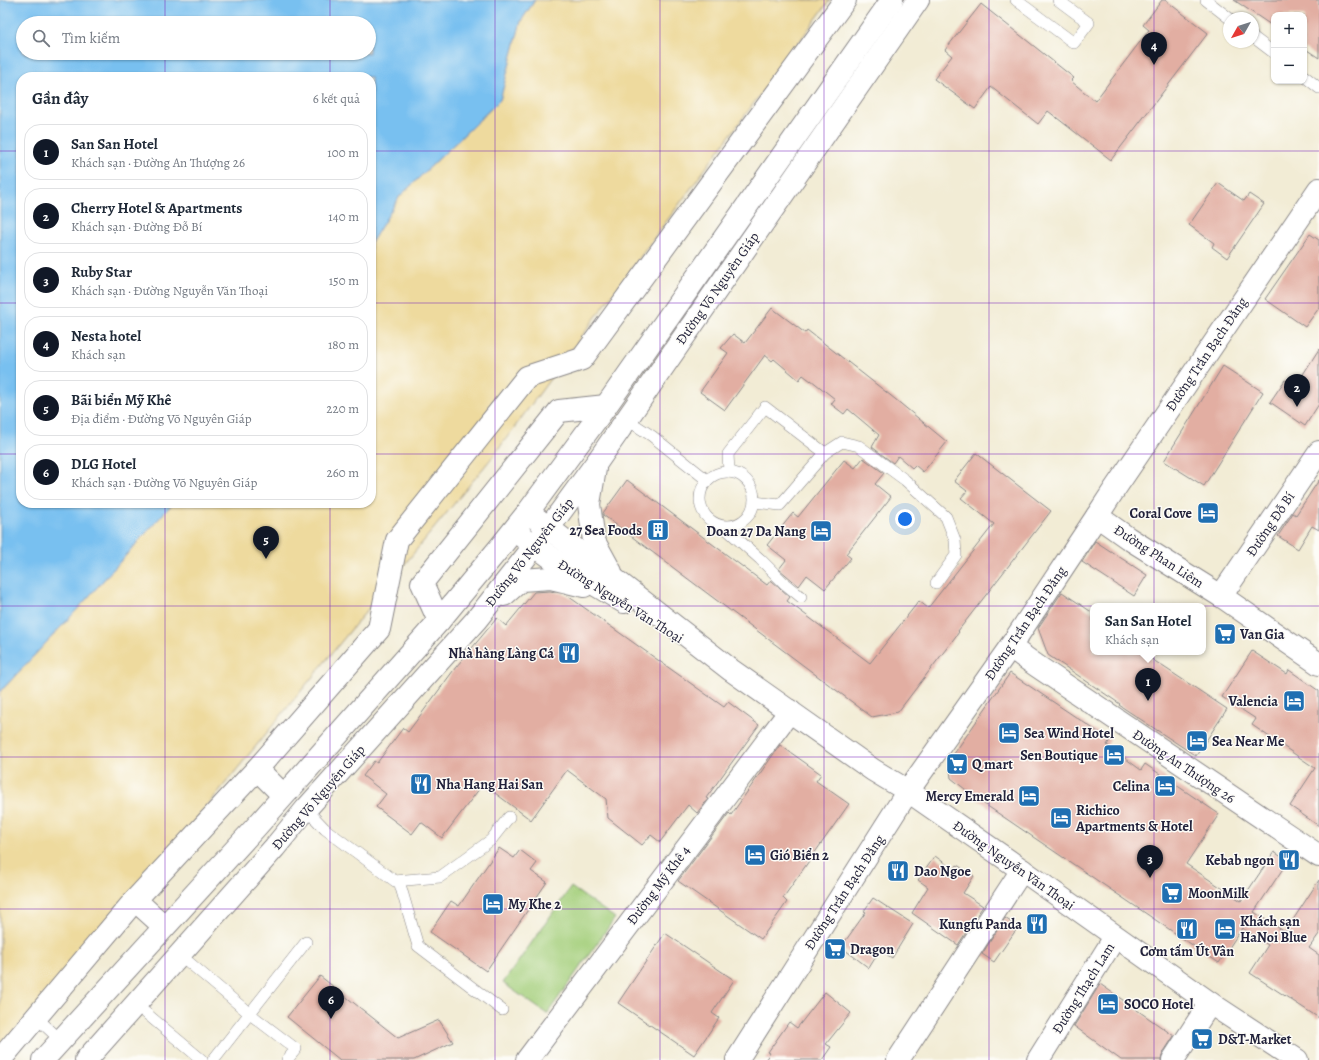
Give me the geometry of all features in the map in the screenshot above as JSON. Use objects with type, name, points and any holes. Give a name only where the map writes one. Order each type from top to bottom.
[{"type":"main road","points":[[0,1060],[135,900],[257,769],[379,629],[397,540],[527,377],[582,359],[845,0]]},
{"type":"main road","name":"Đường Võ Nguyên Giáp","points":[[43,1060],[255,828],[439,621],[528,512],[606,406],[892,0]]},
{"type":"main road","name":"Đường Võ Nguyên Giáp","points":[[86,1060],[178,954],[275,847],[306,809],[476,620],[535,546],[597,462],[918,0]]},
{"type":"main road","name":"Đường Trần Bạch Đằng","points":[[737,1060],[908,791],[1010,647],[1114,490],[1319,189]]},
{"type":"main road","points":[[439,621],[422,583],[560,411],[606,406],[626,419]]},
{"type":"main road","name":"Đường Đỗ Bí","points":[[1222,596],[1316,461]]},
{"type":"main road","points":[[597,462],[589,504],[594,542],[612,587]]},
{"type":"main road","name":"Đường Nguyễn Văn Thoại","points":[[528,512],[548,529],[569,543],[612,587]]},
{"type":"main road","name":"Đường Phan Liêm","points":[[1098,516],[1128,538],[1222,596],[1319,664]]},
{"type":"main road","name":"Đường Nguyễn Văn Thoại","points":[[513,530],[556,561],[612,587],[873,770],[908,791],[1022,870],[1210,1003],[1297,1060]]},
{"type":"main road","points":[[476,620],[521,580],[551,578],[612,587]]},
{"type":"main road","name":"Đường An Thượng 26","points":[[1010,647],[1043,671],[1319,856]]},
{"type":"main road","name":"Đường Mỹ Khê 4","points":[[527,1060],[790,711]]},
{"type":"main road","points":[[257,769],[276,788]]},
{"type":"main road","points":[[898,1060],[1022,870]]},
{"type":"main road","points":[[135,900],[156,919]]},
{"type":"main road","name":"Đường Thạch Lam","points":[[1038,1060],[1115,937]]},
{"type":"main road","points":[[1173,1060],[1210,1003]]},
{"type":"lane","points":[[1016,0],[1074,43],[1089,23],[1058,0]]},
{"type":"lane","points":[[1206,0],[1223,13]]},
{"type":"lane","points":[[1259,42],[1271,51]]},
{"type":"lane","points":[[1307,78],[1319,88]]},
{"type":"lane","points":[[729,472],[728,454],[765,407],[825,453]]},
{"type":"lane","points":[[626,419],[652,436],[707,480]]},
{"type":"lane","points":[[755,502],[780,505],[825,453],[842,442],[859,446],[905,480],[946,518],[955,540],[956,555],[936,583]]},
{"type":"lane","points":[[724,527],[741,523],[748,518],[755,502],[751,485],[745,478],[738,474],[729,472],[721,472],[713,475],[702,487],[699,496],[703,513],[708,520],[724,527],[801,597]]},
{"type":"lane","points":[[306,809],[325,829],[395,881],[440,877],[491,840],[509,817]]},
{"type":"lane","points":[[399,881],[418,946],[502,1010]]},
{"type":"lane","points":[[213,1060],[306,942]]},
{"type":"lane","points":[[178,954],[250,1014],[296,1049],[287,1060]]},
{"type":"lane","points":[[135,1004],[202,1060]]},
{"type":"lane","points":[[37,1018],[53,1034]]},
{"type":"green space","points":[[571,887],[615,918],[547,1014],[503,983]]},
{"type":"sand","points":[[535,0],[830,0],[494,455],[139,889],[0,1049],[0,692],[168,508],[376,508],[376,235],[400,196],[500,100],[521,21]]},
{"type":"water","points":[[0,0],[535,0],[521,21],[500,100],[400,196],[376,235],[376,72],[16,72],[16,508],[168,508],[0,692]]},
{"type":"building","points":[[1162,0],[1165,0],[1208,33],[1111,160],[1048,111],[1038,124],[991,87],[975,109],[934,79],[952,56],[945,50],[981,4],[1074,78],[1071,81],[1095,101],[1149,30],[1143,25]]},
{"type":"building","points":[[1234,0],[1319,0],[1319,58],[1307,50],[1307,12],[1271,12],[1271,25],[1259,17],[1259,12],[1252,12]]},
{"type":"building","points":[[1218,183],[1244,201],[1249,194],[1264,204],[1227,258],[1212,247],[1214,243],[1189,225]]},
{"type":"building","points":[[1310,234],[1319,240],[1319,308],[1305,327],[1265,299]]},
{"type":"building","points":[[772,308],[805,333],[807,330],[947,442],[923,472],[915,465],[912,468],[898,456],[893,463],[872,447],[879,435],[848,409],[844,414],[831,404],[835,399],[811,380],[803,375],[799,380],[774,359],[772,361],[765,355],[725,410],[700,392],[728,353],[721,348],[733,334],[745,343]]},
{"type":"building","points":[[1319,349],[1319,404],[1305,426],[1270,402],[1285,380],[1295,387]]},
{"type":"building","points":[[1223,366],[1263,392],[1204,486],[1164,461]]},
{"type":"building","points":[[976,453],[1051,511],[958,631],[959,632],[898,712],[872,717],[603,515],[627,480],[767,585],[771,580],[790,597],[787,601],[870,663],[919,601],[928,608],[994,524],[961,498],[967,491],[954,481]]},
{"type":"building","name":"Doan 27 Da Nang","points":[[863,458],[884,473],[875,484],[891,497],[846,554],[851,558],[825,589],[807,575],[799,586],[779,569],[786,560],[767,545],[793,513],[798,517],[844,460],[855,468]]},
{"type":"building","points":[[1319,480],[1319,530],[1312,526],[1298,549],[1278,536],[1293,513],[1296,515]]},
{"type":"building","points":[[1095,541],[1147,575],[1134,596],[1082,562]]},
{"type":"building","points":[[550,591],[565,594],[724,707],[728,702],[759,725],[706,798],[708,799],[697,813],[688,805],[660,842],[651,835],[642,845],[608,818],[606,799],[567,770],[531,820],[483,784],[442,838],[421,822],[412,834],[376,807],[386,794],[363,776],[374,761],[377,763],[403,728],[408,732],[456,667],[497,618],[506,626],[534,592]]},
{"type":"building","points":[[1062,592],[1090,611],[1090,655],[1146,655],[1227,709],[1196,756],[1119,705],[1120,704],[1048,655],[1038,628]]},
{"type":"building","points":[[1252,651],[1287,674],[1289,670],[1319,691],[1319,826],[1290,806],[1315,768],[1252,725],[1256,719],[1222,697]]},
{"type":"building","points":[[1010,673],[1110,740],[1107,745],[1141,770],[1145,764],[1219,814],[1186,864],[1241,901],[1274,852],[1288,861],[1254,912],[1285,932],[1319,880],[1319,934],[1309,948],[1319,955],[1319,1018],[1250,973],[1268,945],[1242,928],[1219,963],[980,801],[951,778],[949,761]]},
{"type":"building","points":[[780,745],[821,774],[816,781],[849,804],[783,898],[787,902],[761,939],[678,881],[729,813],[731,815]]},
{"type":"building","points":[[499,848],[514,858],[520,850],[537,863],[531,871],[547,882],[486,971],[430,932],[451,901],[459,906]]},
{"type":"building","points":[[935,856],[954,870],[957,865],[974,876],[963,893],[983,906],[958,945],[912,913],[928,887],[918,880]]},
{"type":"building","points":[[873,898],[913,924],[892,958],[880,950],[869,968],[841,947],[866,912],[864,911]]},
{"type":"building","points":[[1005,918],[1018,927],[994,962],[982,954]]},
{"type":"building","points":[[665,933],[734,980],[712,1013],[719,1018],[694,1055],[618,1003]]},
{"type":"building","points":[[320,976],[398,1038],[439,1020],[453,1042],[414,1060],[340,1060],[287,1017]]},
{"type":"building","name":"SOCO Hotel","points":[[1100,984],[1174,1036],[1163,1053],[1161,1060],[1121,1060],[1074,1026]]},
{"type":"building","points":[[825,992],[851,1013],[826,1044],[831,1047],[822,1060],[765,1060],[770,1053],[768,1052],[789,1022],[797,1028]]},
{"type":"place","name":"Nesta hotel","points":[[1154,65]]},
{"type":"place","name":"Cherry Hotel & Apartments","points":[[1297,407]]},
{"type":"place","name":"Coral Cove","points":[[1208,513]]},
{"type":"place","name":"27 Sea Foods","points":[[658,530]]},
{"type":"place","name":"Doan 27 Da Nang","points":[[821,531]]},
{"type":"place","name":"Bãi biển Mỹ Khê","points":[[266,559]]},
{"type":"place","name":"Van Gia","points":[[1225,634]]},
{"type":"place","name":"Nhà hàng Làng Cá","points":[[569,653]]},
{"type":"place","name":"San San Hotel","points":[[1148,701]]},
{"type":"place","name":"Valencia","points":[[1294,701]]},
{"type":"place","name":"Sea Wind Hotel","points":[[1009,733]]},
{"type":"place","name":"Sea Near Me","points":[[1197,741]]},
{"type":"place","name":"Sen Boutique","points":[[1114,755]]},
{"type":"place","name":"Q mart","points":[[957,764]]},
{"type":"place","name":"Nha Hang Hai San","points":[[421,784]]},
{"type":"place","name":"Celina","points":[[1165,786]]},
{"type":"place","name":"Mercy Emerald","points":[[1029,796]]},
{"type":"place","name":"Richico Apartments & Hotel","points":[[1061,818]]},
{"type":"place","name":"Gió Biển 2","points":[[755,855]]},
{"type":"place","name":"Kebab ngon","points":[[1289,860]]},
{"type":"place","name":"Dao Ngoe","points":[[898,871]]},
{"type":"place","name":"Ruby Star","points":[[1150,878]]},
{"type":"place","name":"MoonMilk","points":[[1172,893]]},
{"type":"place","name":"My Khe 2","points":[[493,904]]},
{"type":"place","name":"Kungfu Panda","points":[[1037,924]]},
{"type":"place","name":"Cơm tấm Út Vân","points":[[1187,929]]},
{"type":"place","name":"Khách sạn HaNoi Blue","points":[[1225,929]]},
{"type":"place","name":"Dragon","points":[[835,949]]},
{"type":"place","name":"SOCO Hotel","points":[[1108,1004]]},
{"type":"place","name":"DLG Hotel","points":[[331,1019]]},
{"type":"place","name":"D&T-Market","points":[[1202,1039]]}]
